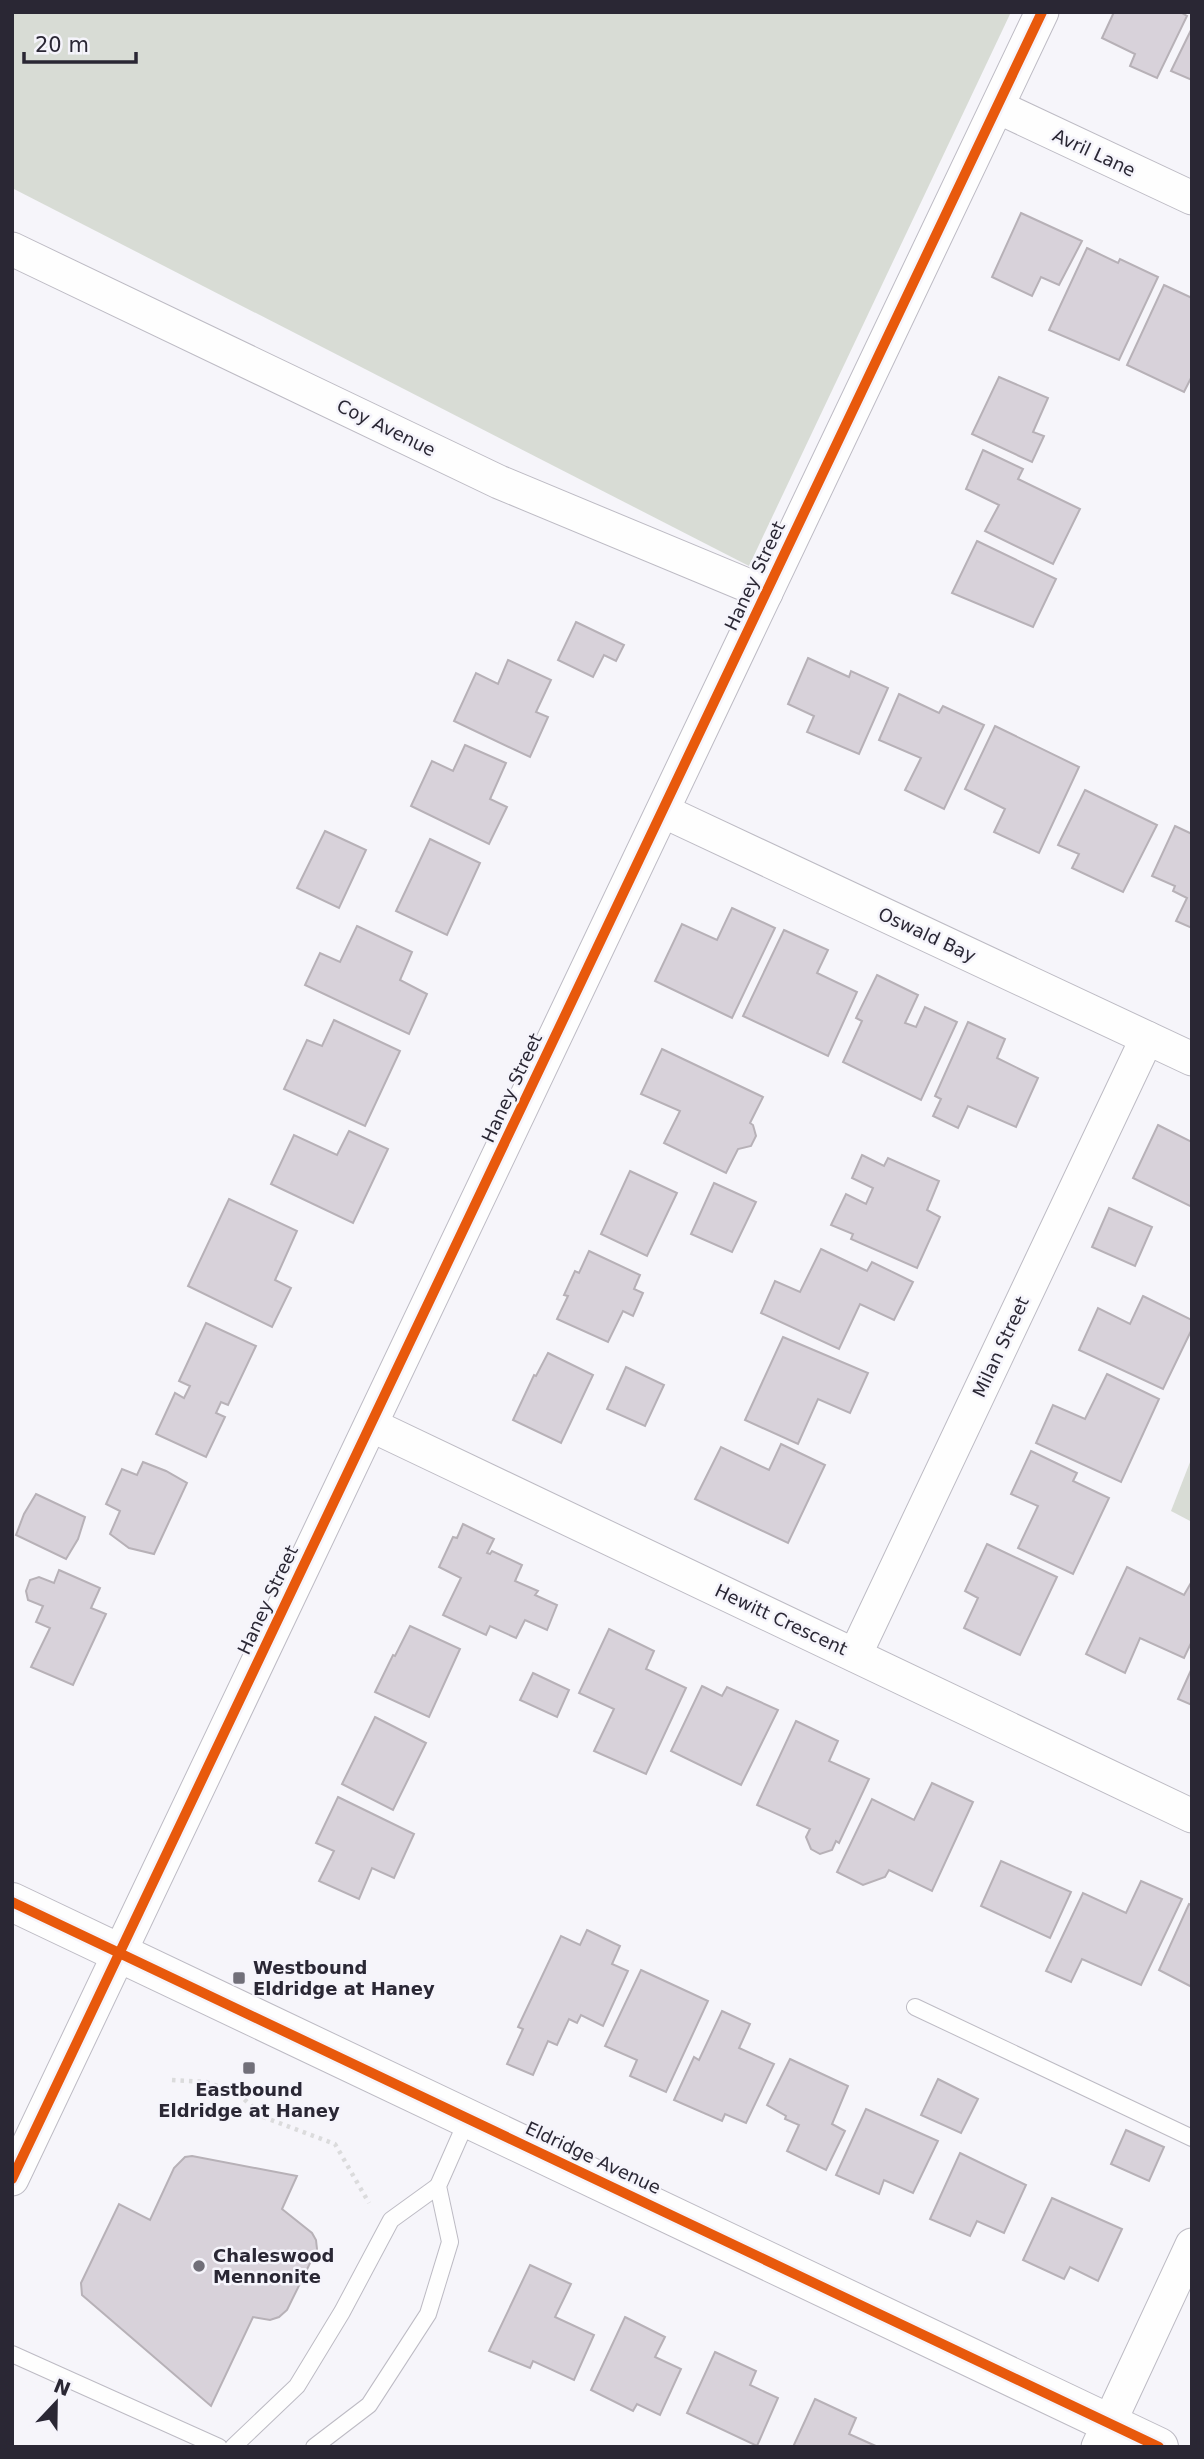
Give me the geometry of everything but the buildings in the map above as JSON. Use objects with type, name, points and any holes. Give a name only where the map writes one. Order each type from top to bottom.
[{"type":"street","name":"Haney Street","points":[[12,2179],[1042,12]]},
{"type":"street","name":"Avril Lane","points":[[998,107],[1192,198]]},
{"type":"street","name":"Coy Avenue","points":[[12,249],[499,482],[766,593]]},
{"type":"street","name":"Oswald Bay","points":[[663,811],[1192,1059]]},
{"type":"street","name":"Milan Street","points":[[855,1655],[1147,1038]]},
{"type":"street","name":"Hewitt Crescent","points":[[371,1425],[1192,1816]]},
{"type":"street","name":"Eldridge Avenue","points":[[12,1902],[468,2118],[1103,2435],[1159,2447]]},
{"type":"street","points":[[1103,2435],[1192,2245]]},
{"type":"lane","points":[[915,2007],[1192,2138]]},
{"type":"lane","points":[[233,2447],[297,2386],[342,2312],[391,2220],[438,2186],[468,2118]]},
{"type":"lane","points":[[314,2447],[369,2404],[428,2314],[450,2242],[438,2186]]},
{"type":"lane","points":[[12,2354],[219,2447]]},
{"type":"path","points":[[172,2080],[206,2082],[229,2090],[244,2099],[262,2117],[335,2144],[385,2231]]},
{"type":"shaded area","points":[[12,12],[1011,12],[749,566],[12,188]]},
{"type":"shaded area","points":[[1192,1457],[1192,1522],[1171,1511]]},
{"type":"cycle path","points":[[12,2179],[1042,12]]},
{"type":"cycle path","points":[[12,1902],[1159,2447]]},
{"type":"place","name":"Westbound Eldridge at Haney","points":[[239,1978]]},
{"type":"place","name":"Eastbound Eldridge at Haney","points":[[249,2068]]},
{"type":"place","name":"Chaleswood Mennonite","points":[[199,2266]]}]
